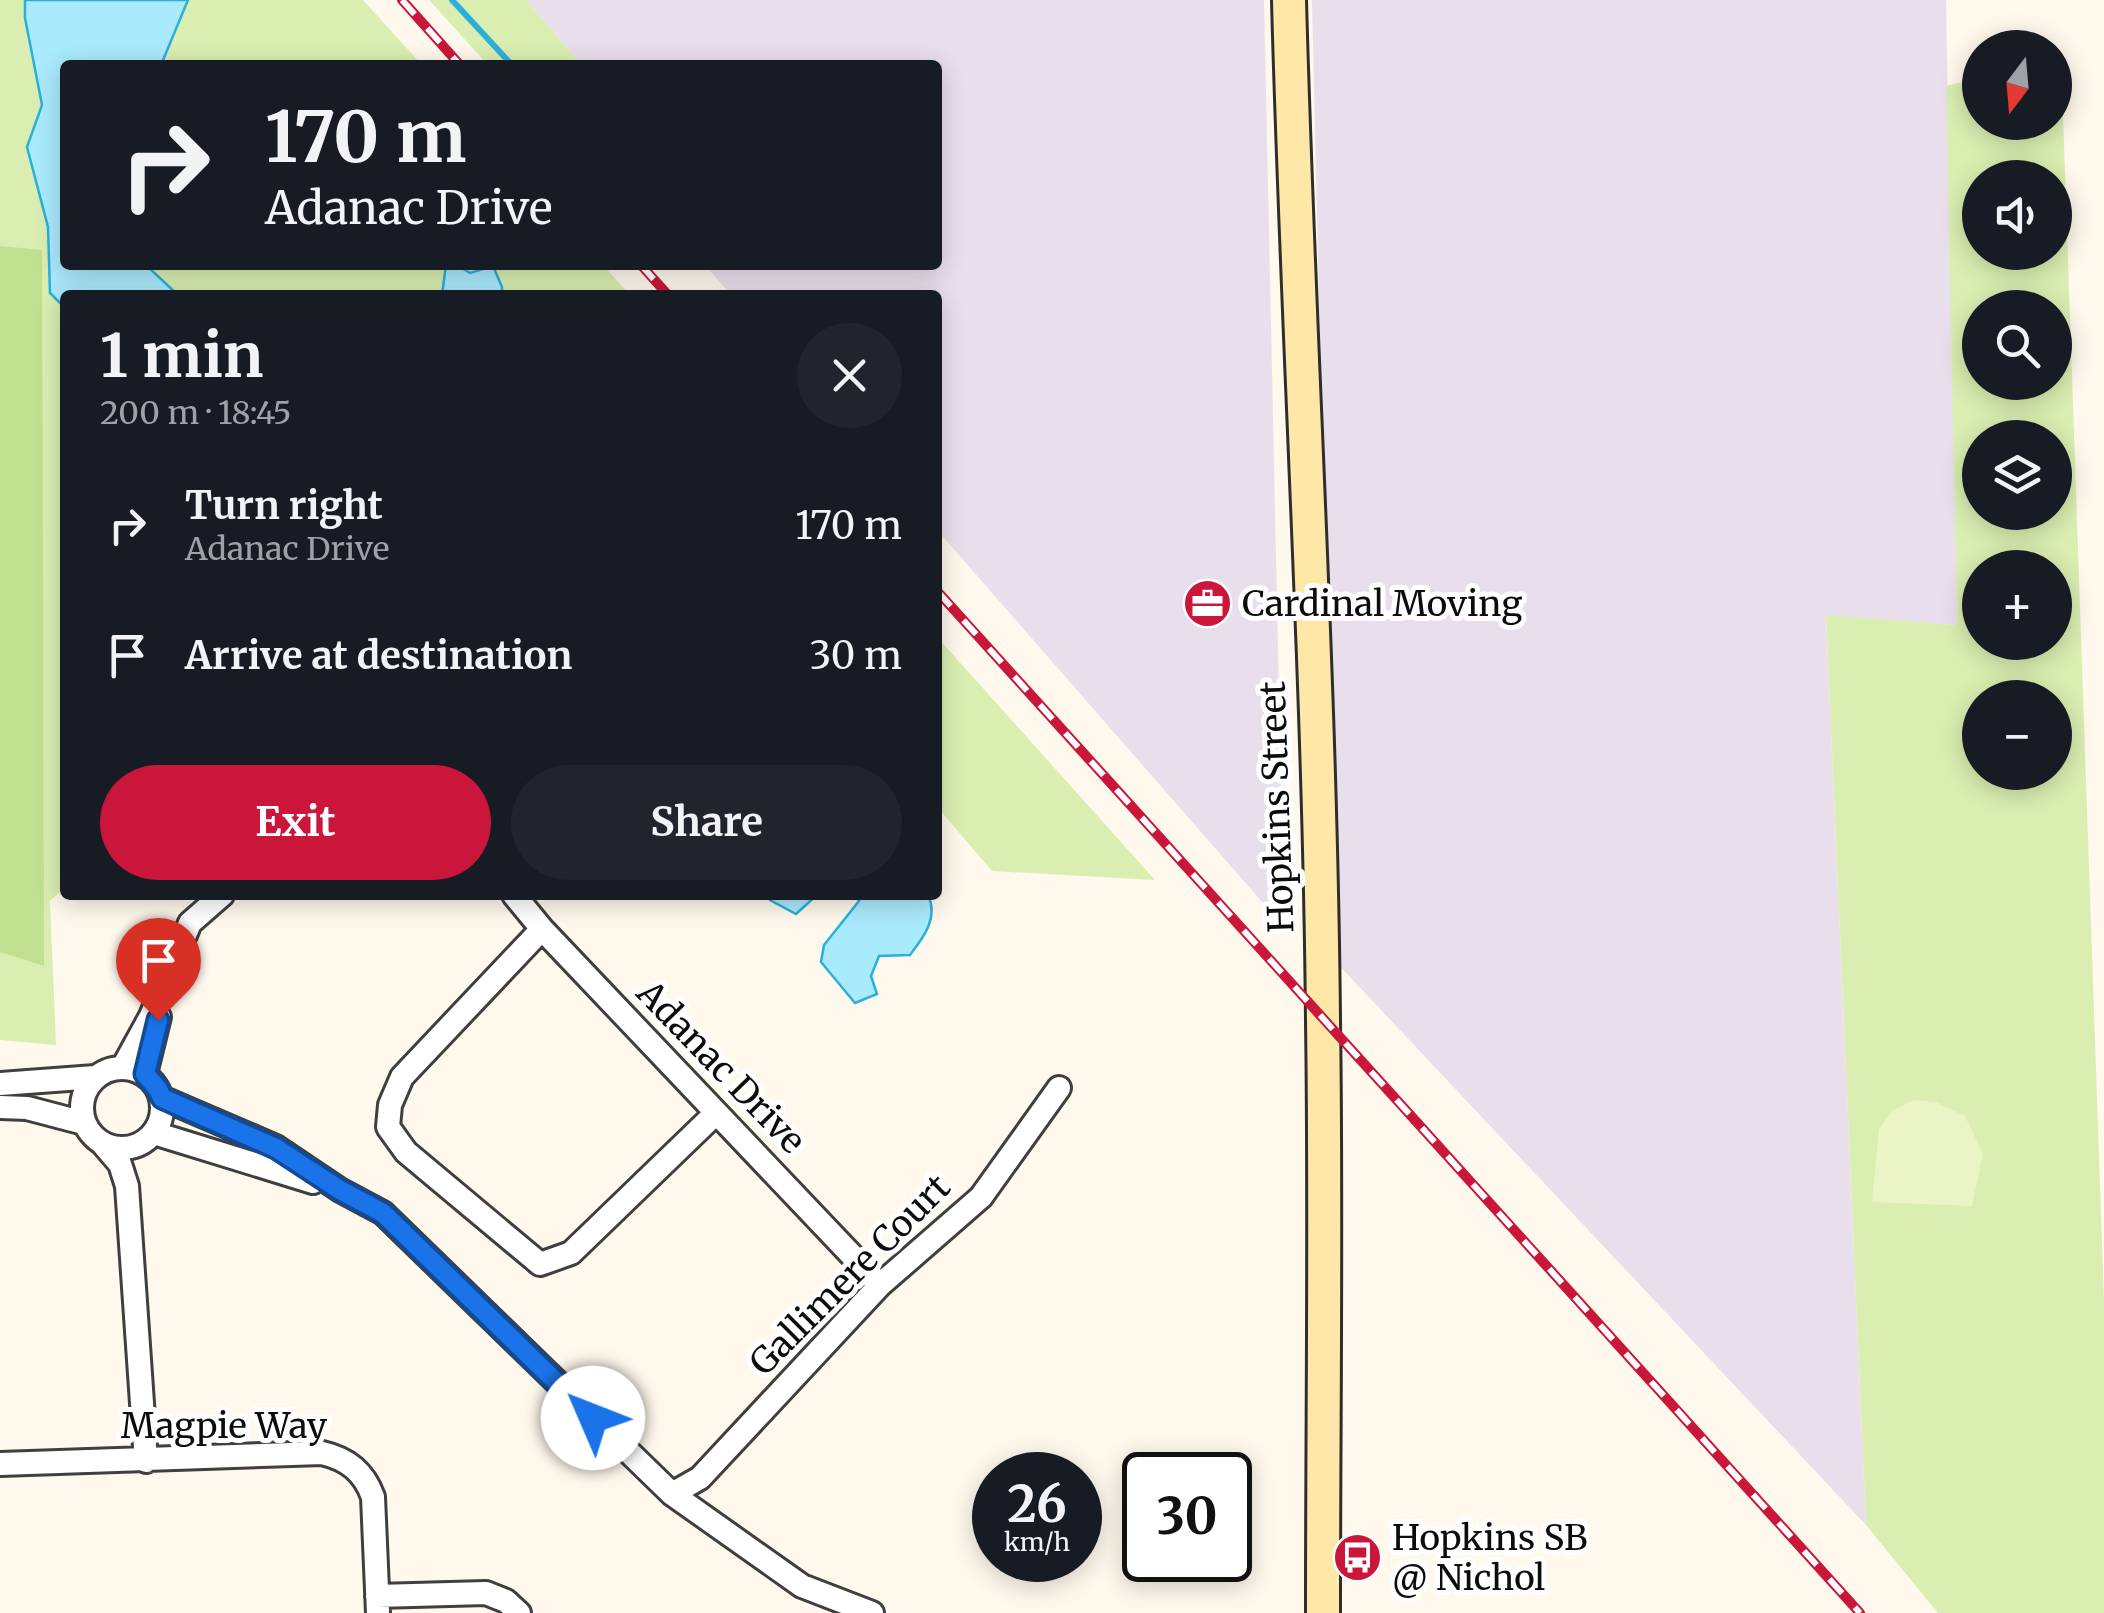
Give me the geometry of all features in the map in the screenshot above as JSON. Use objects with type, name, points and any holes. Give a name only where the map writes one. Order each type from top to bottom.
[{"type":"main road","name":"Hopkins Street","points":[[1289,0],[1324,1019],[1323,1613]]},
{"type":"street","points":[[134,1071],[158,1020],[162,984],[190,923],[216,900]]},
{"type":"street","name":"Adanac Drive","points":[[518,900],[880,1285]]},
{"type":"street","points":[[542,929],[402,1077],[390,1105],[388,1127],[406,1152],[540,1264],[571,1253],[716,1113]]},
{"type":"street","points":[[0,1084],[95,1077],[113,1068],[134,1071],[158,1089],[162,1116],[127,1186]]},
{"type":"street","points":[[95,1077],[83,1098],[84,1122],[120,1164],[127,1186],[146,1461]]},
{"type":"street","name":"Gallimere Court","points":[[672,1494],[700,1478],[880,1285],[980,1197],[1060,1088]]},
{"type":"street","points":[[162,1098],[276,1148],[383,1213],[672,1494],[802,1586],[872,1613]]},
{"type":"street","points":[[0,1107],[27,1108],[84,1122]]},
{"type":"street","points":[[102,1142],[127,1148],[149,1138],[227,1154],[340,1190]]},
{"type":"street","name":"Magpie Way","points":[[0,1464],[322,1453],[346,1461],[364,1477],[374,1497],[378,1605]]},
{"type":"street","points":[[378,1605],[486,1594],[506,1601],[519,1613]]},
{"type":"shaded area","points":[[526,0],[1264,0],[1284,927],[942,536],[942,290],[727,290],[709,270],[942,270],[942,60],[578,60]]},
{"type":"shaded area","points":[[1312,0],[1946,0],[1957,625],[1826,616],[1866,1525],[1334,960]]},
{"type":"green space","points":[[0,0],[363,0],[417,60],[60,60],[60,270],[608,270],[626,290],[60,290],[60,892],[50,901],[56,1045],[0,1040]]},
{"type":"green space","points":[[429,0],[526,0],[578,60],[483,60]]},
{"type":"green space","points":[[1962,82],[1962,140],[2064,140],[2065,160],[1962,160],[1962,270],[2068,270],[2069,290],[1962,290],[1962,400],[2072,400],[2072,376],[2104,1301],[2104,1613],[1938,1613],[1866,1525],[1826,615],[1957,625],[1946,86]]},
{"type":"green space","points":[[0,246],[42,250],[44,966],[0,952]]},
{"type":"green space","points":[[942,642],[1155,880],[992,871],[942,813]]},
{"type":"green space","points":[[1913,1100],[1936,1102],[1965,1116],[1983,1154],[1972,1206],[1872,1202],[1879,1129],[1892,1111]]},
{"type":"water","points":[[25,0],[188,0],[163,60],[60,60],[60,270],[151,270],[173,290],[60,290],[60,303],[50,293],[48,227],[27,147],[42,105]]},
{"type":"water","points":[[445,270],[495,270],[502,287],[502,290],[443,290]]},
{"type":"water","points":[[770,900],[811,900],[796,914]]},
{"type":"water","points":[[930,900],[932,912],[928,927],[910,955],[879,956],[871,976],[877,994],[855,1003],[821,962],[824,945],[859,901]]},
{"type":"waterway","points":[[452,0],[507,60]]},
{"type":"railway","points":[[402,0],[456,60]]},
{"type":"railway","points":[[646,270],[664,290]]},
{"type":"railway","points":[[942,596],[1860,1613]]},
{"type":"place","name":"Cardinal Moving","points":[[1207,604]]},
{"type":"place","name":"Hopkins SB @ Nichol","points":[[1357,1558]]},
{"type":"route","points":[[158,1020],[145,1074],[162,1098],[276,1148],[383,1213],[593,1418]]}]
